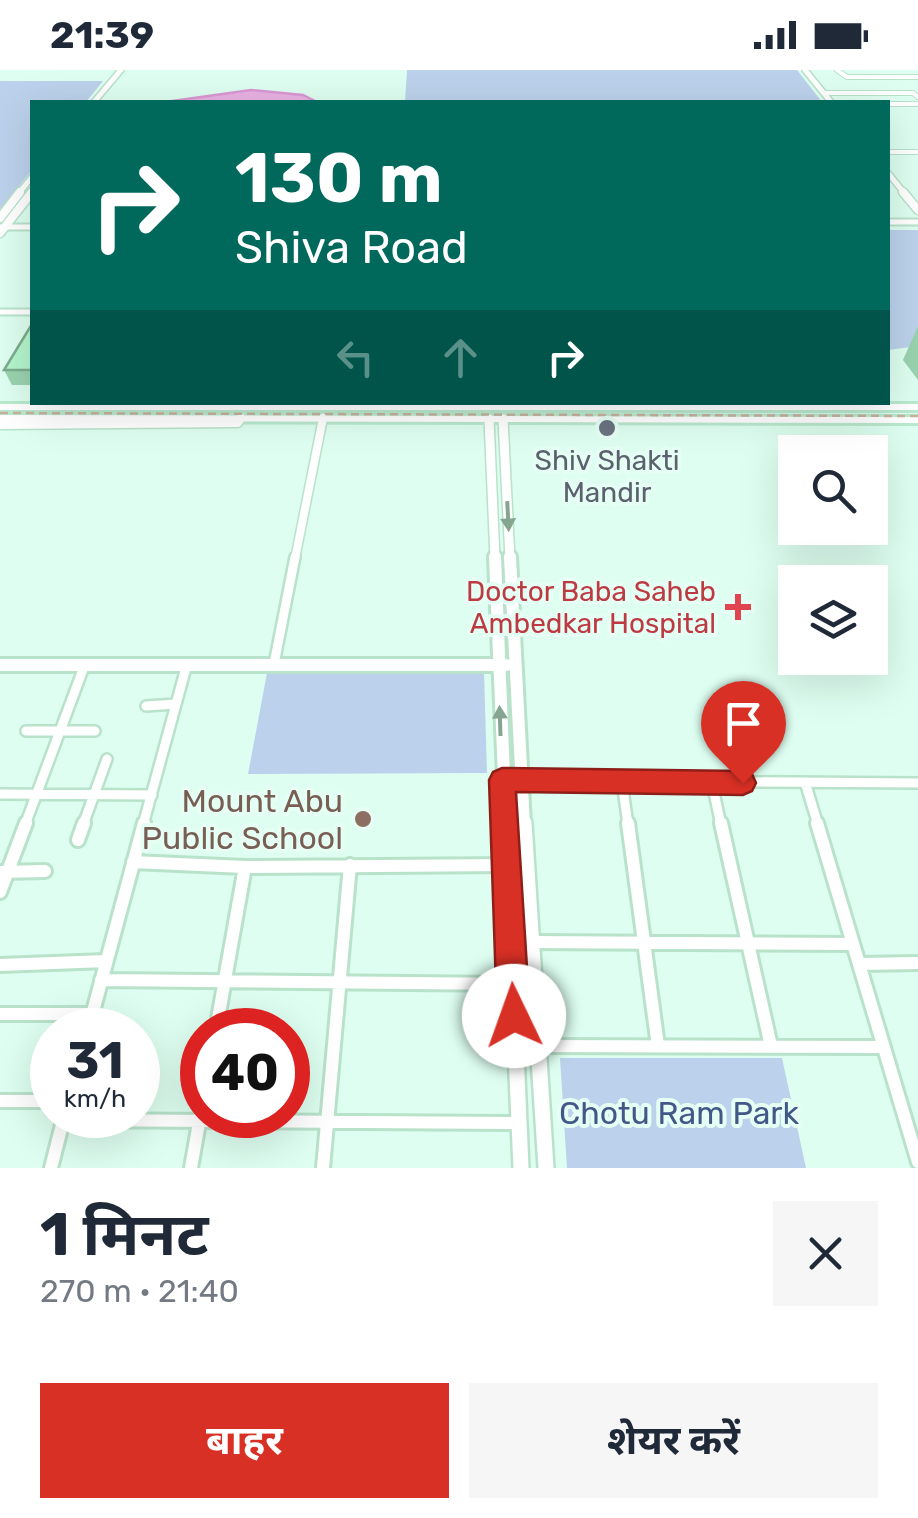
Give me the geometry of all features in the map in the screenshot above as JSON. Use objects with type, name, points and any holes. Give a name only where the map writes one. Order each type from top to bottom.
[{"type":"main road","points":[[0,407],[119,405],[241,418],[496,409],[595,424],[918,420]]},
{"type":"main road","points":[[0,421],[218,413],[918,407]]},
{"type":"street","points":[[96,100],[121,70]]},
{"type":"street","points":[[106,100],[129,70]]},
{"type":"street","points":[[801,70],[827,100]]},
{"type":"street","points":[[801,70],[826,100]]},
{"type":"street","points":[[837,70],[844,76],[882,78]]},
{"type":"street","points":[[875,70],[899,92],[915,98]]},
{"type":"street","points":[[867,92],[857,80],[917,74]]},
{"type":"street","points":[[888,92],[901,106]]},
{"type":"street","points":[[823,93],[899,92]]},
{"type":"street","points":[[836,93],[842,100]]},
{"type":"street","points":[[890,106],[901,106],[915,98]]},
{"type":"street","points":[[890,152],[918,152]]},
{"type":"street","points":[[0,218],[30,180]]},
{"type":"street","points":[[890,180],[918,219],[890,225]]},
{"type":"street","points":[[2,229],[30,194]]},
{"type":"street","points":[[2,229],[30,228]]},
{"type":"street","points":[[0,312],[30,312]]},
{"type":"street","points":[[496,409],[498,665],[520,1168]]},
{"type":"street","points":[[496,409],[546,1168]]},
{"type":"street","points":[[0,421],[238,423],[241,418]]},
{"type":"street","points":[[274,664],[323,418]]},
{"type":"street","points":[[0,664],[515,665]]},
{"type":"street","points":[[0,892],[4,872],[85,664]]},
{"type":"street","points":[[94,1008],[187,664]]},
{"type":"street","points":[[146,706],[176,704]]},
{"type":"street","points":[[26,731],[95,731]]},
{"type":"street","points":[[78,840],[107,759]]},
{"type":"street","points":[[502,780],[918,783]]},
{"type":"street","points":[[622,782],[658,1046]]},
{"type":"street","points":[[805,782],[884,1047],[912,1124],[918,1162]]},
{"type":"street","points":[[712,783],[770,1046]]},
{"type":"street","points":[[0,794],[152,795]]},
{"type":"street","points":[[133,862],[245,867],[507,864]]},
{"type":"street","points":[[323,1168],[350,865]]},
{"type":"street","points":[[220,1008],[245,867]]},
{"type":"street","points":[[4,872],[45,871]]},
{"type":"street","points":[[532,942],[853,944]]},
{"type":"street","points":[[0,965],[106,962]]},
{"type":"street","points":[[859,964],[918,963]]},
{"type":"street","points":[[102,980],[512,984]]},
{"type":"street","points":[[0,1014],[30,1014]]},
{"type":"street","points":[[540,1046],[884,1047]]},
{"type":"street","points":[[0,1101],[30,1101]]},
{"type":"street","points":[[310,1121],[518,1123]]},
{"type":"street","points":[[51,1168],[59,1138]]},
{"type":"street","points":[[192,1168],[197,1138]]},
{"type":"green space","points":[[407,70],[797,70],[820,100],[405,100]]},
{"type":"green space","points":[[0,81],[103,81],[88,100],[30,100],[30,172],[0,210]]},
{"type":"green space","points":[[890,230],[918,230],[918,346],[890,350]]},
{"type":"green space","points":[[484,672],[487,773],[248,774],[267,673]]},
{"type":"green space","name":"Chotu Ram Park","points":[[560,1058],[782,1058],[806,1168],[567,1168]]},
{"type":"shaded area","points":[[251,90],[303,95],[313,100],[179,100]]},
{"type":"building","points":[[30,327],[30,370],[4,370]]},
{"type":"railway","points":[[0,413],[918,416]]},
{"type":"place","name":"Shiv Shakti Mandir","points":[[607,428]]},
{"type":"place","name":"Doctor Baba Saheb Ambedkar Hospital","points":[[738,607]]},
{"type":"place","name":"Mount Abu Public School","points":[[363,819]]},
{"type":"route","points":[[514,1016],[502,780],[743,783]]}]
